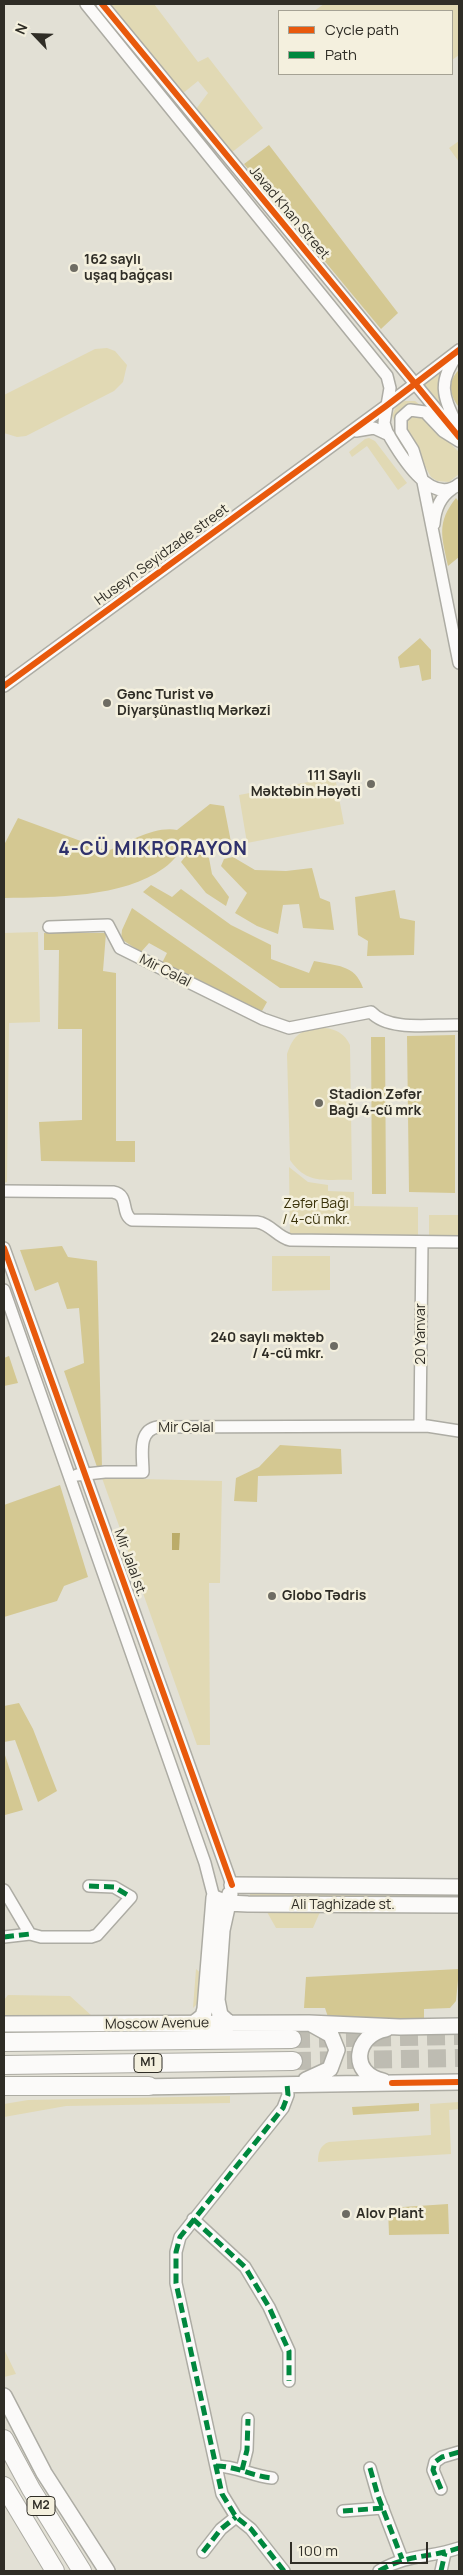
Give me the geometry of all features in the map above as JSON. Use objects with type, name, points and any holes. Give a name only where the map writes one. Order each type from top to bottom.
[{"type":"highway","name":"Moscow Avenue","points":[[4,2042],[292,2039]]},
{"type":"highway","name":"M1","points":[[4,2065],[293,2061]]},
{"type":"highway","points":[[4,2086],[149,2086]]},
{"type":"highway","name":"M2","points":[[4,2439],[31,2489],[82,2571]]},
{"type":"highway","name":"M2","points":[[4,2486],[54,2571]]},
{"type":"main road","name":"Ali Taghizade st.","points":[[232,1886],[459,1887]]},
{"type":"main road","points":[[193,2024],[203,2016],[205,2009],[220,1900],[232,1886]]},
{"type":"main road","points":[[248,1904],[242,1896],[244,1890],[249,1886]]},
{"type":"main road","name":"Ali Taghizade st.","points":[[220,1900],[248,1904],[459,1905]]},
{"type":"main road","points":[[220,1900],[222,1930],[217,2000],[220,2015],[230,2024]]},
{"type":"main road","points":[[287,2084],[323,2074],[330,2070],[335,2060],[337,2050],[331,2035],[309,2023]]},
{"type":"main road","name":"Moscow Avenue","points":[[4,2024],[309,2023],[400,2027]]},
{"type":"main road","points":[[392,2083],[376,2080],[364,2071],[361,2064],[361,2050],[364,2042],[374,2033],[400,2027],[459,2026]]},
{"type":"main road","points":[[4,2096],[149,2086],[459,2082]]},
{"type":"main road","points":[[4,2396],[44,2473],[107,2571]]},
{"type":"street","name":"Javad Khan Street","points":[[86,4],[384,371],[390,382],[390,403]]},
{"type":"street","name":"Javad Khan Street","points":[[102,4],[459,437]]},
{"type":"street","points":[[402,368],[418,372],[439,365],[459,351]]},
{"type":"street","points":[[459,351],[446,375],[443,392],[459,430]]},
{"type":"street","name":"Huseyn Seyidzade street","points":[[4,686],[439,365]]},
{"type":"street","points":[[431,404],[421,396],[413,394],[390,403],[384,423],[389,435],[423,482],[439,490],[458,485]]},
{"type":"street","points":[[459,441],[442,431],[425,412],[410,410],[403,415],[400,422],[401,431],[413,450],[423,482],[459,664]]},
{"type":"street","points":[[349,433],[374,428],[389,435]]},
{"type":"street","points":[[433,531],[438,506],[445,494],[458,485]]},
{"type":"street","name":"Mir Cəlal","points":[[49,928],[108,925],[120,948],[256,1017],[288,1028],[371,1012],[385,1022],[424,1026],[459,1025]]},
{"type":"street","points":[[4,1191],[117,1193],[124,1200],[127,1216],[136,1221],[263,1222],[280,1236],[290,1240],[459,1242]]},
{"type":"street","name":"20 Yanvar","points":[[420,1426],[422,1242]]},
{"type":"street","name":"Mir Jalal st.","points":[[4,1248],[232,1886]]},
{"type":"street","name":"Mir Jalal st.","points":[[4,1290],[208,1871],[220,1900]]},
{"type":"street","points":[[420,1426],[435,1426],[459,1431]]},
{"type":"street","name":"Mir Cəlal","points":[[85,1474],[142,1472],[143,1441],[147,1431],[151,1428],[420,1426]]},
{"type":"street","points":[[69,1476],[85,1474]]},
{"type":"street","points":[[167,1753],[183,1747]]},
{"type":"street","points":[[4,1937],[30,1934],[41,1937],[94,1937],[103,1930],[131,1898],[114,1887],[89,1886]]},
{"type":"street","points":[[4,1890],[30,1934]]},
{"type":"street","points":[[284,2571],[251,2528],[236,2517],[222,2494],[176,2283],[176,2252],[180,2237],[193,2219],[283,2108],[287,2101],[287,2084]]},
{"type":"street","points":[[193,2219],[245,2267],[269,2307],[289,2351],[289,2381]]},
{"type":"street","points":[[242,2470],[247,2450],[248,2418]]},
{"type":"street","points":[[441,2490],[433,2470],[435,2462],[442,2457],[459,2452]]},
{"type":"street","points":[[216,2466],[242,2470],[257,2477],[272,2478]]},
{"type":"street","points":[[370,2468],[402,2559]]},
{"type":"street","points":[[343,2511],[383,2508]]},
{"type":"street","points":[[203,2552],[221,2529],[236,2517]]},
{"type":"street","points":[[379,2571],[402,2559],[445,2553],[459,2548]]},
{"type":"street","points":[[441,2571],[445,2553]]},
{"type":"green space","points":[[109,4],[154,4],[198,62],[208,57],[263,128],[231,153],[196,109],[208,93],[198,81],[182,94]]},
{"type":"green space","points":[[324,4],[459,4],[459,55],[453,59],[453,10],[315,10]]},
{"type":"green space","points":[[459,141],[459,162],[449,148]]},
{"type":"green space","points":[[107,348],[115,351],[127,365],[123,382],[114,391],[26,436],[17,437],[4,433],[4,395],[95,349]]},
{"type":"green space","points":[[445,368],[438,386],[443,409],[423,385]]},
{"type":"green space","points":[[404,401],[415,401],[424,408],[411,404],[406,405],[400,412],[397,430],[392,415],[397,405]]},
{"type":"green space","points":[[420,414],[459,452],[459,474],[449,482],[437,481],[431,477],[407,434],[405,421],[409,416]]},
{"type":"green space","points":[[369,438],[375,441],[407,483],[398,490],[367,446],[352,457],[349,452]]},
{"type":"green space","points":[[335,777],[344,824],[247,843],[239,795]]},
{"type":"green space","points":[[38,932],[40,1022],[9,1023],[7,1182],[4,1183],[4,933]]},
{"type":"green space","name":"Stadion Zəfər Bağı 4-cü mrk","points":[[316,1027],[327,1028],[340,1033],[350,1045],[352,1180],[325,1180],[310,1177],[303,1174],[290,1160],[287,1054],[292,1043],[300,1033]]},
{"type":"green space","name":"Zəfər Bağı / 4-cü mkr.","points":[[289,1167],[308,1182],[328,1185],[328,1191],[354,1192],[354,1206],[418,1207],[418,1237],[290,1237]]},
{"type":"green space","points":[[429,1215],[459,1215],[459,1237],[429,1237]]},
{"type":"green space","points":[[272,1256],[330,1256],[330,1290],[272,1291]]},
{"type":"green space","points":[[102,1478],[222,1481],[220,1583],[209,1583],[210,1745],[197,1745]]},
{"type":"green space","points":[[250,1891],[459,1893],[459,1899],[250,1898]]},
{"type":"green space","points":[[267,1912],[320,1912],[313,1928],[276,1928]]},
{"type":"green space","points":[[196,1969],[202,1974],[199,2002],[193,2008]]},
{"type":"green space","points":[[8,1995],[70,1996],[92,2016],[4,2015],[4,2000]]},
{"type":"green space","points":[[230,2096],[230,2103],[66,2106],[4,2117],[4,2104],[28,2100]]},
{"type":"green space","points":[[459,2102],[459,2109],[449,2110],[451,2154],[318,2162],[320,2150],[323,2145],[329,2142],[431,2135],[430,2104]]},
{"type":"green space","points":[[4,2349],[16,2374],[4,2377]]},
{"type":"shaded area","points":[[269,145],[398,313],[381,329],[244,164]]},
{"type":"shaded area","points":[[459,370],[459,407],[452,393],[451,384]]},
{"type":"shaded area","points":[[456,498],[459,502],[459,557],[448,566],[442,530],[445,515]]},
{"type":"shaded area","points":[[420,638],[431,650],[431,679],[422,681],[419,665],[400,668],[398,657]]},
{"type":"shaded area","points":[[210,804],[224,806],[231,842],[190,840],[164,868],[147,878],[129,885],[87,894],[4,898],[4,845],[18,818],[108,851],[133,839],[159,830],[177,830]]},
{"type":"shaded area","points":[[190,850],[209,858],[212,874],[229,897],[226,906],[206,893],[181,862]]},
{"type":"shaded area","points":[[233,857],[255,870],[286,871],[312,868],[320,898],[330,902],[334,930],[303,928],[299,904],[283,905],[278,934],[257,926],[235,913],[247,893],[221,866],[224,859]]},
{"type":"shaded area","points":[[151,885],[172,897],[181,889],[231,925],[271,945],[271,959],[309,973],[314,961],[344,967],[355,974],[363,988],[280,988],[143,892]]},
{"type":"shaded area","points":[[395,890],[400,918],[415,921],[414,955],[367,956],[368,941],[358,935],[355,897]]},
{"type":"shaded area","points":[[132,908],[267,1002],[262,1011],[199,985],[162,963],[167,953],[149,943],[141,952],[121,939],[122,930]]},
{"type":"shaded area","points":[[44,933],[106,933],[103,971],[116,973],[116,1141],[135,1141],[135,1162],[41,1161],[39,1122],[82,1120],[82,1029],[58,1029],[59,950],[44,950]]},
{"type":"shaded area","points":[[455,1035],[455,1193],[409,1192],[407,1036]]},
{"type":"shaded area","points":[[371,1037],[385,1037],[386,1194],[372,1194]]},
{"type":"shaded area","points":[[62,1246],[68,1257],[97,1261],[102,1468],[97,1467],[64,1371],[84,1363],[79,1308],[67,1309],[58,1282],[35,1291],[20,1250]]},
{"type":"shaded area","points":[[9,1356],[18,1383],[4,1386],[4,1358]]},
{"type":"shaded area","points":[[280,1445],[341,1449],[342,1474],[258,1476],[257,1502],[234,1501],[236,1478],[259,1467]]},
{"type":"shaded area","points":[[60,1485],[88,1577],[64,1586],[57,1601],[4,1617],[4,1505]]},
{"type":"shaded area","points":[[172,1533],[180,1533],[179,1550],[172,1550]]},
{"type":"shaded area","points":[[19,1703],[33,1729],[57,1791],[38,1802],[15,1740],[4,1742],[4,1706]]},
{"type":"shaded area","points":[[4,1752],[23,1810],[5,1815],[4,1811]]},
{"type":"shaded area","points":[[459,1969],[456,2001],[450,2008],[424,2009],[424,2020],[328,2017],[325,2008],[304,2008],[306,1977]]},
{"type":"shaded area","points":[[419,2103],[419,2111],[353,2115],[352,2107]]},
{"type":"shaded area","points":[[448,2204],[449,2234],[389,2235],[388,2208]]},
{"type":"tunnel","points":[[292,2039],[459,2036]]},
{"type":"tunnel","points":[[293,2061],[459,2058]]},
{"type":"marked path","points":[[89,1886],[114,1887],[131,1897]]},
{"type":"marked path","points":[[4,1937],[30,1934]]},
{"type":"marked path","points":[[284,2571],[251,2529],[236,2517],[222,2494],[176,2283],[176,2252],[180,2237],[283,2108],[288,2095],[287,2084]]},
{"type":"marked path","points":[[193,2219],[245,2267],[269,2307],[289,2351],[289,2381]]},
{"type":"marked path","points":[[242,2470],[247,2450],[248,2419]]},
{"type":"marked path","points":[[441,2489],[433,2470],[435,2462],[442,2457],[459,2452]]},
{"type":"marked path","points":[[216,2466],[272,2478]]},
{"type":"marked path","points":[[370,2468],[378,2496],[402,2559]]},
{"type":"marked path","points":[[343,2511],[383,2508]]},
{"type":"marked path","points":[[203,2552],[221,2529],[236,2517]]},
{"type":"marked path","points":[[379,2571],[409,2559],[459,2548]]},
{"type":"marked path","points":[[441,2571],[445,2553]]},
{"type":"cycle path","points":[[102,4],[459,437]]},
{"type":"cycle path","points":[[4,686],[386,406],[459,350]]},
{"type":"cycle path","points":[[4,1248],[232,1885]]},
{"type":"cycle path","points":[[392,2083],[459,2082]]},
{"type":"place","name":"162 saylı uşaq bağçası","points":[[74,268]]},
{"type":"place","name":"Gənc Turist və Diyarşünastlıq Mərkəzi","points":[[107,703]]},
{"type":"place","name":"111 Saylı Məktəbin Həyəti","points":[[371,784]]},
{"type":"place","name":"Stadion Zəfər Bağı 4-cü mrk","points":[[319,1103]]},
{"type":"place","name":"240 saylı məktəb / 4-cü mkr.","points":[[334,1346]]},
{"type":"place","name":"Globo Tədris","points":[[272,1596]]},
{"type":"place","name":"Alov Plant","points":[[346,2214]]},
{"type":"district","name":"4-CÜ MIKRORAYON","points":[[153,850]]}]
